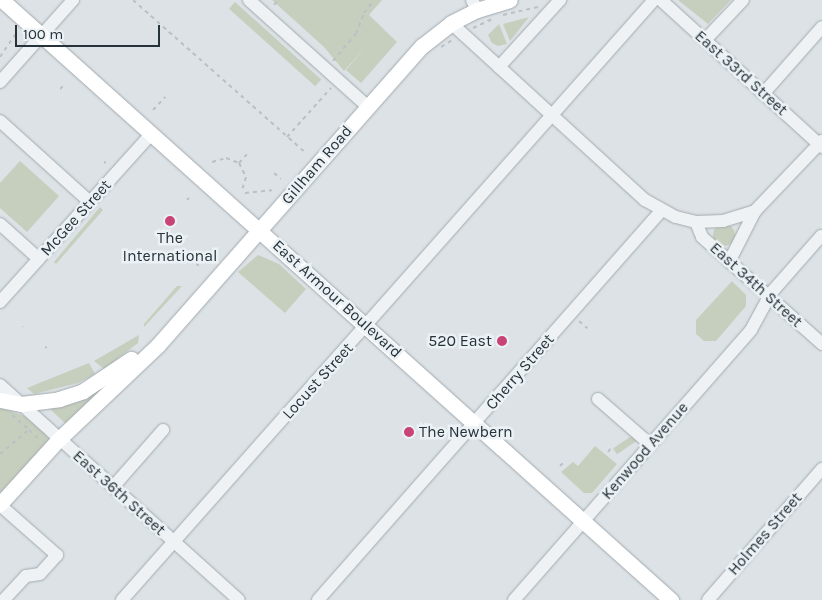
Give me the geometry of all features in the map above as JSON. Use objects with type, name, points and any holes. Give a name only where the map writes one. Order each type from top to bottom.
[{"type":"main road","name":"East Armour Boulevard","points":[[2,0],[671,600]]},
{"type":"main road","name":"Gillham Road","points":[[0,505],[59,439],[158,345],[186,310],[260,230],[367,106],[422,46],[474,5],[509,0]]},
{"type":"main road","name":"Gillham Road","points":[[10,405],[60,398],[83,391],[125,363],[186,310]]},
{"type":"street","points":[[0,82],[73,0]]},
{"type":"street","points":[[249,0],[367,106]]},
{"type":"street","points":[[499,67],[560,0]]},
{"type":"street","name":"Locust Street","points":[[122,600],[654,0]]},
{"type":"street","name":"East 33rd Street","points":[[661,0],[763,94],[821,144]]},
{"type":"street","points":[[705,40],[743,0]]},
{"type":"street","points":[[450,23],[662,211],[696,222],[723,221],[755,211]]},
{"type":"street","points":[[763,94],[822,27]]},
{"type":"street","points":[[0,121],[90,202]]},
{"type":"street","name":"McGee Street","points":[[0,302],[152,133]]},
{"type":"street","points":[[729,262],[755,211],[821,144]]},
{"type":"street","name":"Cherry Street","points":[[318,600],[662,211]]},
{"type":"street","name":"East 34th Street","points":[[696,222],[702,237],[822,344]]},
{"type":"street","points":[[0,224],[39,258]]},
{"type":"street","name":"Kenwood Avenue","points":[[514,600],[751,330],[769,298],[821,236]]},
{"type":"street","name":"East 36th Street","points":[[0,385],[10,405],[59,439],[239,600]]},
{"type":"street","points":[[598,399],[650,445]]},
{"type":"street","points":[[113,487],[163,430]]},
{"type":"street","name":"Holmes Street","points":[[708,600],[822,469]]},
{"type":"street","points":[[0,505],[57,555],[40,574],[26,576],[4,600]]},
{"type":"path","points":[[133,0],[305,152]]},
{"type":"path","points":[[274,4],[278,0]]},
{"type":"path","points":[[332,61],[356,34],[364,13],[374,0]]},
{"type":"path","points":[[0,57],[15,35]]},
{"type":"path","points":[[287,137],[332,86]]},
{"type":"path","points":[[153,110],[165,97]]},
{"type":"path","points":[[239,163],[247,154]]},
{"type":"path","points":[[212,162],[226,158],[239,163],[246,177],[242,190]]},
{"type":"path","points":[[274,173],[281,179]]},
{"type":"path","points":[[246,193],[272,190]]},
{"type":"path","points":[[196,263],[200,267]]},
{"type":"path","points":[[580,322],[587,328]]},
{"type":"path","points":[[10,405],[29,430],[42,442]]},
{"type":"path","points":[[0,454],[29,430]]},
{"type":"path","points":[[608,452],[611,448]]},
{"type":"path","points":[[559,467],[565,461]]},
{"type":"green space","points":[[272,0],[382,0],[369,15],[397,42],[361,83],[346,70],[365,48],[344,71],[324,47]]},
{"type":"green space","points":[[678,0],[731,0],[708,24]]},
{"type":"green space","points":[[235,2],[321,80],[315,86],[229,9]]},
{"type":"green space","points":[[529,17],[510,41],[503,24]]},
{"type":"green space","points":[[499,24],[507,44],[498,46],[492,43],[488,35]]},
{"type":"green space","points":[[20,161],[59,196],[27,232],[0,208],[0,183]]},
{"type":"green space","points":[[100,207],[103,210],[56,264],[54,262]]},
{"type":"green space","points":[[724,224],[734,231],[735,235],[728,245],[724,246],[714,239],[713,235],[720,225]]},
{"type":"green space","points":[[258,255],[279,264],[306,289],[285,313],[238,272]]},
{"type":"green space","points":[[732,281],[746,295],[746,306],[716,341],[704,341],[696,334],[696,320]]},
{"type":"green space","points":[[177,286],[182,286],[144,327],[144,324]]},
{"type":"green space","points":[[139,335],[138,343],[104,369],[94,361]]},
{"type":"green space","points":[[89,363],[95,374],[78,383],[34,394],[27,388]]},
{"type":"green space","points":[[99,391],[68,426],[50,409],[89,396]]},
{"type":"green space","points":[[0,407],[24,416],[46,434],[49,441],[0,501]]},
{"type":"green space","points":[[633,435],[637,441],[617,454],[613,448]]},
{"type":"green space","points":[[595,446],[617,464],[592,493],[584,493],[561,472],[573,462],[578,466]]},
{"type":"place","name":"The International","points":[[170,221]]},
{"type":"place","name":"520 East","points":[[502,341]]},
{"type":"place","name":"The Newbern","points":[[409,432]]}]
